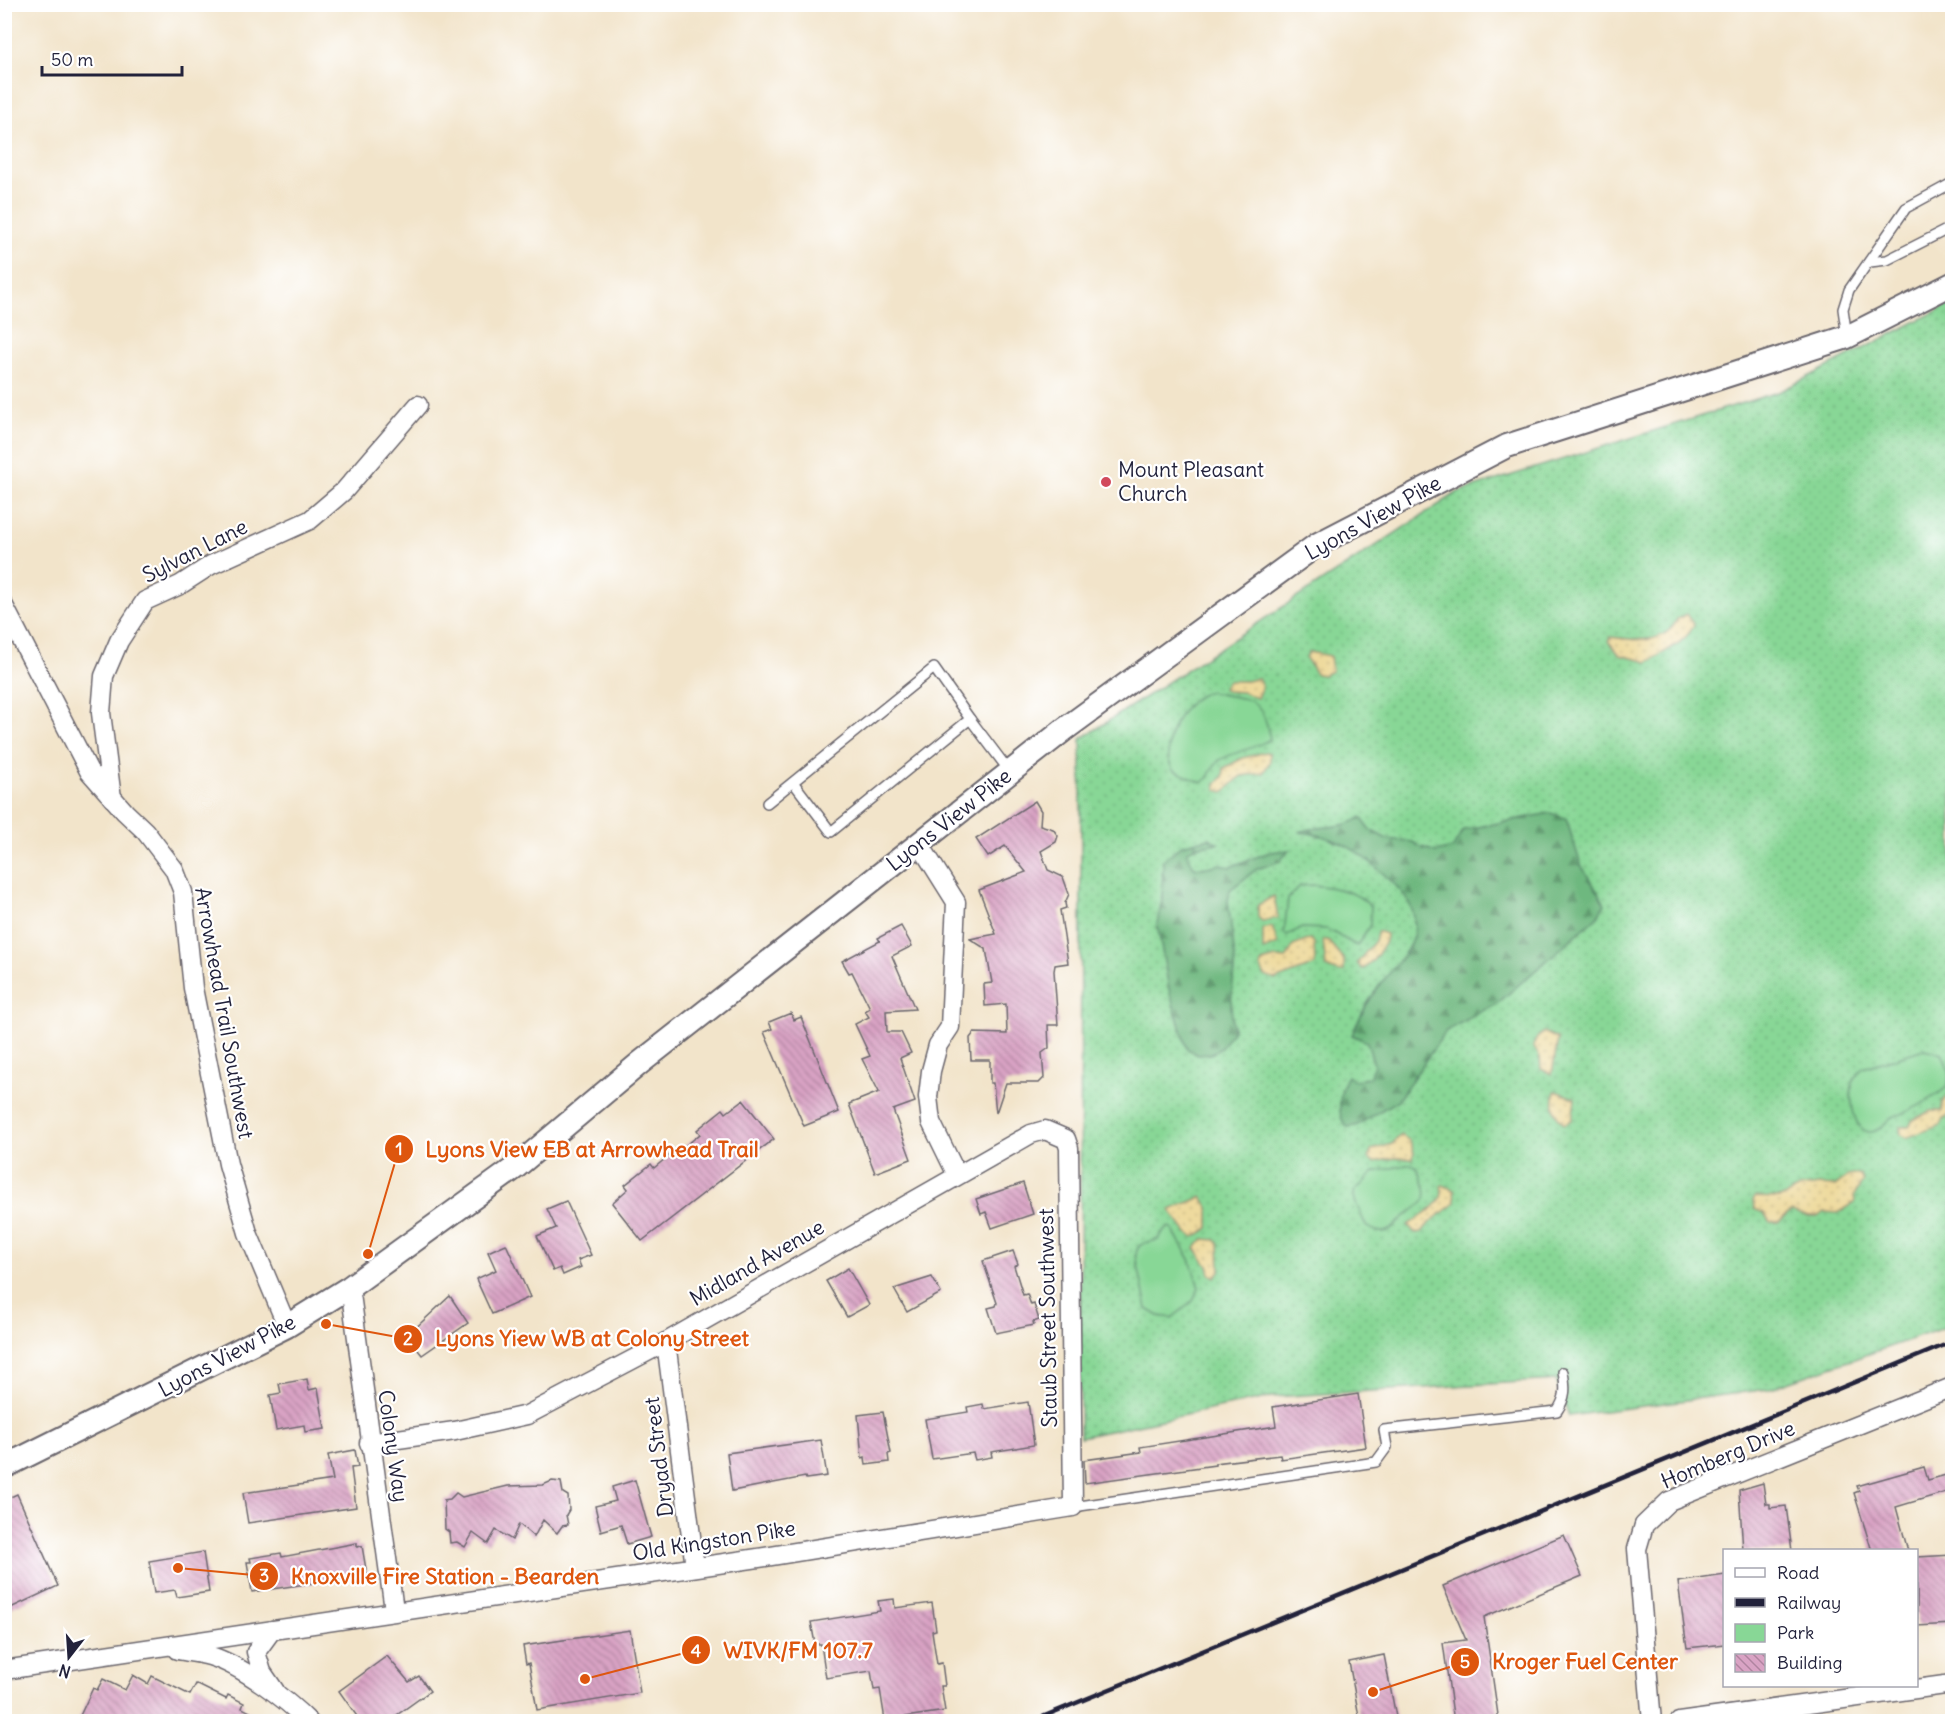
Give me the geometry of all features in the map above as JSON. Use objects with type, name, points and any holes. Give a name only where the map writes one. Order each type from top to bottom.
[{"type":"street","name":"Lyons View Pike","points":[[4,1467],[286,1326],[350,1287],[516,1167],[640,1063],[1065,729],[1318,544],[1507,446],[1847,337],[1953,284]]},
{"type":"street","name":"Sylvan Lane","points":[[112,798],[100,713],[104,676],[119,641],[145,601],[180,585],[211,565],[310,520],[344,491],[418,405]]},
{"type":"street","name":"Arrowhead Trail Southwest","points":[[4,606],[89,771],[162,850],[174,869],[183,891],[193,988],[228,1164],[248,1233],[286,1326]]},
{"type":"street","points":[[919,843],[956,902],[950,1027],[938,1045],[931,1071],[928,1097],[931,1122],[957,1175]]},
{"type":"street","name":"Midland Avenue","points":[[369,1443],[455,1431],[526,1415],[666,1342],[1031,1134],[1045,1130],[1056,1133]]},
{"type":"street","name":"Staub Street Southwest","points":[[1056,1133],[1066,1139],[1069,1148],[1073,1507]]},
{"type":"street","name":"Colony Way","points":[[350,1287],[369,1443],[394,1610]]},
{"type":"street","name":"Dryad Street","points":[[666,1342],[695,1567]]},
{"type":"street","name":"Homberg Drive","points":[[1652,1722],[1637,1549],[1644,1525],[1669,1501],[1953,1387]]},
{"type":"street","name":"Old Kingston Pike","points":[[4,1670],[394,1610],[695,1567],[1073,1507]]},
{"type":"street","points":[[272,1630],[256,1652],[262,1672],[279,1697]]},
{"type":"street","points":[[164,1647],[212,1657],[279,1697],[309,1722]]},
{"type":"street","points":[[1679,1722],[1953,1684]]},
{"type":"lane","points":[[1847,337],[1843,309],[1849,290],[1906,208],[1953,183]]},
{"type":"lane","points":[[1870,262],[1887,260],[1953,227]]},
{"type":"lane","points":[[767,803],[934,668],[1010,773]]},
{"type":"lane","points":[[793,782],[831,831],[970,719]]},
{"type":"lane","points":[[1073,1507],[1376,1462],[1387,1447],[1384,1430],[1557,1411],[1564,1401],[1566,1388],[1563,1372]]},
{"type":"lane","points":[[4,1718],[17,1722]]},
{"type":"green space","points":[[1952,303],[1952,1325],[1768,1389],[1569,1416],[1556,1380],[1271,1397],[1080,1437],[1081,739],[1458,492],[1781,391]]},
{"type":"green space","points":[[1209,692],[1251,701],[1262,713],[1270,739],[1220,760],[1202,783],[1173,770],[1168,748],[1175,724],[1182,712],[1199,696]]},
{"type":"green space","points":[[1550,813],[1566,818],[1581,865],[1605,904],[1597,917],[1499,1002],[1446,1031],[1398,1100],[1356,1126],[1347,1127],[1343,1122],[1340,1109],[1345,1081],[1348,1076],[1354,1080],[1369,1078],[1374,1065],[1367,1042],[1352,1035],[1371,998],[1411,942],[1415,921],[1410,904],[1403,894],[1353,849],[1322,836],[1299,832],[1339,826],[1361,817],[1370,830],[1387,839],[1413,842],[1436,852],[1453,848],[1463,830]]},
{"type":"green space","points":[[1209,838],[1218,843],[1194,847],[1187,852],[1194,867],[1202,868],[1221,864],[1229,867],[1270,852],[1289,850],[1280,861],[1257,869],[1230,890],[1228,901],[1235,959],[1231,1005],[1233,1030],[1221,1048],[1211,1054],[1198,1055],[1187,1049],[1170,994],[1157,924],[1162,899],[1163,860],[1182,845]]},
{"type":"green space","points":[[1312,885],[1352,894],[1371,907],[1370,925],[1357,946],[1327,929],[1302,928],[1287,935],[1284,933],[1288,899],[1300,886]]},
{"type":"green space","points":[[1924,1049],[1942,1053],[1950,1073],[1948,1086],[1922,1104],[1892,1118],[1876,1131],[1863,1130],[1855,1118],[1852,1103],[1852,1088],[1857,1074],[1863,1068]]},
{"type":"green space","points":[[1411,1164],[1418,1170],[1425,1188],[1425,1199],[1386,1231],[1377,1231],[1366,1226],[1355,1201],[1354,1192],[1374,1172]]},
{"type":"green space","points":[[1171,1227],[1190,1259],[1199,1288],[1193,1301],[1172,1318],[1159,1316],[1147,1309],[1136,1255],[1140,1245],[1158,1240],[1164,1230]]},
{"type":"sand","points":[[1687,614],[1694,624],[1691,630],[1674,646],[1648,662],[1620,655],[1608,641],[1610,637],[1639,640],[1657,637],[1665,634],[1677,619]]},
{"type":"sand","points":[[1309,652],[1330,656],[1332,671],[1323,675],[1316,674],[1306,658]]},
{"type":"sand","points":[[1258,678],[1262,686],[1257,698],[1243,692],[1226,691],[1223,688],[1228,681],[1247,681]]},
{"type":"sand","points":[[1270,753],[1270,762],[1263,773],[1241,776],[1224,792],[1216,790],[1216,784],[1223,777],[1224,768],[1243,758]]},
{"type":"sand","points":[[1274,896],[1278,918],[1262,921],[1258,917],[1258,905]]},
{"type":"sand","points":[[1272,927],[1278,944],[1263,950],[1263,929]]},
{"type":"sand","points":[[1378,931],[1386,934],[1384,943],[1374,959],[1362,969],[1357,963],[1375,941]]},
{"type":"sand","points":[[1311,939],[1314,943],[1315,965],[1275,980],[1265,976],[1260,966],[1262,962],[1276,958],[1286,959],[1293,946]]},
{"type":"sand","points":[[1323,940],[1329,942],[1344,960],[1344,971],[1338,972],[1326,967]]},
{"type":"sand","points":[[1544,1032],[1558,1039],[1552,1074],[1541,1069],[1540,1057],[1533,1046]]},
{"type":"sand","points":[[1555,1091],[1575,1098],[1572,1120],[1564,1124],[1554,1108]]},
{"type":"sand","points":[[1948,1097],[1952,1099],[1952,1113],[1944,1118],[1941,1125],[1906,1138],[1901,1135],[1900,1126],[1909,1126],[1913,1120],[1930,1111],[1942,1111],[1942,1102]]},
{"type":"sand","points":[[1401,1135],[1410,1141],[1414,1153],[1413,1159],[1395,1158],[1374,1162],[1368,1158],[1372,1150],[1392,1144]]},
{"type":"sand","points":[[1860,1174],[1863,1182],[1854,1195],[1855,1203],[1837,1213],[1825,1212],[1817,1217],[1808,1217],[1792,1211],[1778,1222],[1770,1222],[1764,1213],[1754,1209],[1755,1197],[1780,1198],[1800,1188],[1819,1185],[1835,1186],[1848,1176]]},
{"type":"sand","points":[[1443,1185],[1454,1190],[1455,1203],[1430,1222],[1422,1232],[1415,1233],[1408,1225],[1437,1204]]},
{"type":"sand","points":[[1202,1197],[1209,1208],[1209,1228],[1194,1237],[1187,1233],[1170,1210]]},
{"type":"sand","points":[[1204,1239],[1215,1240],[1219,1243],[1220,1271],[1215,1277],[1210,1274],[1208,1266],[1195,1248]]},
{"type":"building","points":[[1035,801],[1041,811],[1040,825],[1053,829],[1058,836],[1056,842],[1041,851],[1048,870],[1063,877],[1069,894],[1065,903],[1066,908],[1060,910],[1068,963],[1055,965],[1058,1025],[1048,1025],[1049,1048],[1042,1053],[1044,1078],[1039,1083],[1006,1083],[996,1113],[993,1083],[990,1083],[990,1060],[971,1060],[970,1038],[974,1033],[1007,1034],[1006,1004],[985,1006],[984,984],[992,983],[986,949],[970,939],[996,934],[979,890],[1026,872],[1005,846],[988,857],[976,839]]},
{"type":"building","points":[[901,926],[912,946],[892,956],[915,1009],[886,1011],[887,1032],[901,1032],[911,1053],[900,1058],[915,1102],[893,1110],[911,1159],[875,1173],[849,1104],[879,1092],[862,1059],[870,1056],[855,1024],[869,1017],[865,1011],[870,1008],[852,972],[849,973],[842,961],[880,941],[878,938]]},
{"type":"building","points":[[791,1013],[794,1020],[801,1017],[839,1112],[804,1126],[764,1032],[772,1029],[769,1022]]},
{"type":"building","points":[[743,1100],[774,1139],[642,1241],[612,1203],[628,1189],[625,1185],[651,1164],[654,1168],[671,1154],[673,1156],[700,1134],[697,1130],[723,1109],[726,1113]]},
{"type":"building","points":[[1023,1183],[1033,1214],[992,1228],[986,1212],[981,1214],[976,1199]]},
{"type":"building","points":[[566,1201],[591,1255],[578,1260],[581,1267],[563,1275],[560,1268],[553,1271],[537,1236],[556,1228],[547,1209]]},
{"type":"building","points":[[506,1244],[530,1297],[492,1314],[476,1279],[496,1270],[488,1252]]},
{"type":"building","points":[[1013,1251],[1018,1264],[1014,1266],[1023,1295],[1027,1294],[1031,1305],[1034,1304],[1039,1320],[1033,1322],[1034,1325],[996,1333],[988,1308],[996,1306],[997,1303],[983,1261]]},
{"type":"building","points":[[848,1268],[869,1305],[847,1317],[826,1281]]},
{"type":"building","points":[[932,1277],[941,1293],[907,1312],[894,1289]]},
{"type":"building","points":[[450,1296],[468,1323],[422,1355],[414,1345],[417,1342],[410,1333]]},
{"type":"building","points":[[307,1379],[309,1390],[318,1388],[325,1429],[305,1432],[304,1425],[276,1430],[270,1395],[281,1393],[279,1384]]},
{"type":"building","points":[[1358,1394],[1366,1447],[1281,1459],[1280,1455],[1215,1463],[1215,1465],[1085,1483],[1084,1460],[1141,1452],[1140,1447],[1276,1426],[1273,1407]]},
{"type":"building","points":[[1028,1402],[1034,1445],[991,1452],[992,1457],[975,1460],[973,1453],[932,1459],[925,1419],[968,1412],[967,1407],[983,1404],[984,1409]]},
{"type":"building","points":[[883,1412],[891,1453],[888,1454],[889,1462],[866,1465],[865,1457],[862,1458],[858,1415]]},
{"type":"building","points":[[821,1440],[827,1476],[806,1479],[805,1477],[732,1491],[727,1453]]},
{"type":"building","points":[[355,1450],[358,1467],[351,1468],[356,1507],[248,1523],[243,1493],[333,1480],[328,1455]]},
{"type":"building","points":[[1924,1467],[1928,1480],[1953,1473],[1953,1490],[1896,1507],[1907,1549],[1871,1549],[1854,1493],[1859,1491],[1857,1486]]},
{"type":"building","points":[[635,1480],[651,1537],[627,1544],[621,1525],[601,1531],[595,1506],[616,1501],[612,1487]]},
{"type":"building","points":[[552,1481],[561,1482],[563,1493],[568,1496],[569,1510],[566,1515],[568,1525],[562,1526],[557,1533],[543,1520],[534,1537],[519,1524],[512,1540],[496,1530],[488,1544],[473,1533],[465,1547],[457,1542],[450,1543],[449,1532],[445,1529],[444,1500],[450,1499],[456,1493],[462,1497],[508,1486],[543,1485]]},
{"type":"building","points":[[1763,1483],[1766,1504],[1770,1504],[1770,1508],[1786,1506],[1792,1549],[1743,1549],[1739,1490]]},
{"type":"building","points":[[17,1494],[58,1586],[4,1611],[4,1500]]},
{"type":"building","points":[[1564,1535],[1582,1576],[1484,1617],[1499,1722],[1454,1722],[1443,1643],[1466,1640],[1443,1586]]},
{"type":"building","points":[[357,1543],[357,1547],[362,1546],[367,1575],[252,1592],[247,1562],[251,1562],[250,1558],[281,1553],[282,1557]]},
{"type":"building","points":[[203,1552],[209,1592],[177,1597],[175,1590],[154,1593],[149,1561]]},
{"type":"building","points":[[1953,1555],[1953,1624],[1918,1626],[1918,1557]]},
{"type":"building","points":[[1723,1575],[1723,1644],[1687,1648],[1678,1582]]},
{"type":"building","points":[[894,1599],[895,1608],[932,1603],[936,1630],[932,1631],[937,1664],[942,1663],[945,1686],[941,1686],[945,1711],[885,1720],[880,1689],[874,1690],[871,1671],[826,1678],[821,1644],[815,1644],[811,1622],[880,1611],[878,1601]]},
{"type":"building","points":[[630,1630],[640,1693],[537,1710],[529,1663],[526,1664],[523,1646]]},
{"type":"building","points":[[1384,1655],[1397,1722],[1360,1722],[1349,1662]]},
{"type":"building","points":[[387,1656],[409,1682],[419,1676],[430,1691],[387,1722],[361,1722],[339,1691]]},
{"type":"building","points":[[133,1675],[148,1684],[152,1676],[190,1695],[196,1684],[226,1699],[228,1695],[244,1703],[242,1708],[270,1722],[77,1722],[93,1688],[97,1690],[103,1679],[125,1690]]},
{"type":"railway","points":[[1030,1722],[1952,1342]]},
{"type":"place","name":"Mount Pleasant Church","points":[[1106,482]]},
{"type":"place","name":"Lyons View EB at Arrowhead Trail","points":[[368,1254]]},
{"type":"place","name":"Lyons Yiew WB at Colony Street","points":[[326,1324]]},
{"type":"place","name":"Knoxville Fire Station - Bearden","points":[[178,1568]]},
{"type":"place","name":"WIVK/FM 107.7","points":[[585,1679]]},
{"type":"place","name":"Kroger Fuel Center","points":[[1373,1692]]}]
